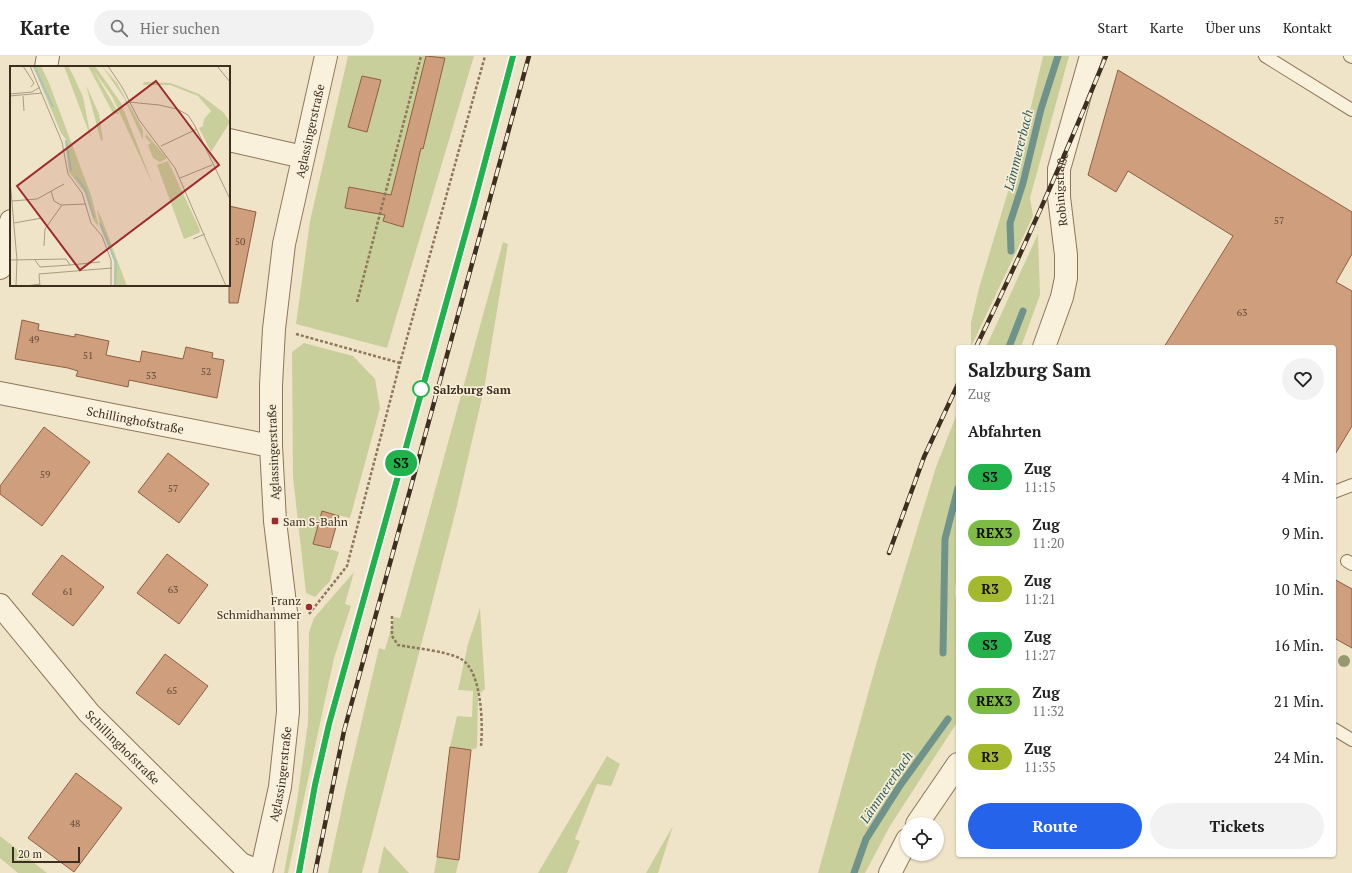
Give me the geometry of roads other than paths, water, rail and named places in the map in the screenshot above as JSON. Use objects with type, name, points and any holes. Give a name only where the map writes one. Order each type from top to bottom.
[{"type":"street","points":[[46,66],[48,56]]},
{"type":"street","name":"Aglassingerstraße","points":[[261,873],[280,787],[288,712],[286,612],[275,521],[271,446],[271,385],[274,329],[284,244],[326,56]]},
{"type":"street","name":"Robinigstraße","points":[[1045,345],[1062,297],[1066,278],[1066,255],[1059,197],[1059,169],[1091,56]]},
{"type":"street","points":[[230,140],[303,157]]},
{"type":"street","points":[[0,268],[10,226]]},
{"type":"street","name":"Schillinghofstraße","points":[[0,392],[271,446]]},
{"type":"street","name":"Schillinghofstraße","points":[[0,605],[89,713],[241,864],[261,873]]},
{"type":"street","points":[[922,817],[956,767]]},
{"type":"street","points":[[890,873],[900,854]]},
{"type":"lane","points":[[1265,56],[1352,110]]},
{"type":"lane","points":[[1336,491],[1352,485]]},
{"type":"lane","points":[[1336,730],[1352,740]]},
{"type":"waterway","name":"Lämmererbach","points":[[1011,251],[1010,223],[1023,183],[1041,109],[1058,56]]},
{"type":"waterway","name":"Lämmererbach","points":[[1010,345],[1023,311]]},
{"type":"waterway","name":"Lämmererbach","points":[[943,653],[945,539],[956,496]]},
{"type":"waterway","name":"Lämmererbach","points":[[854,873],[866,839],[899,787],[948,719]]},
{"type":"railway","points":[[299,873],[315,785],[329,724],[474,203],[513,56]]},
{"type":"railway","points":[[315,873],[344,731],[529,56]]},
{"type":"railway","points":[[977,345],[1044,202],[1106,56]]},
{"type":"railway","points":[[889,553],[924,457],[956,388]]},
{"type":"train","name":"S3","points":[[299,873],[315,785],[329,724],[474,203],[513,56]]},
{"type":"place","name":"Salzburg Sam","points":[[421,389]]},
{"type":"place","name":"Sam S-Bahn","points":[[275,521]]},
{"type":"place","name":"Franz Schmidhammer","points":[[309,607]]}]
